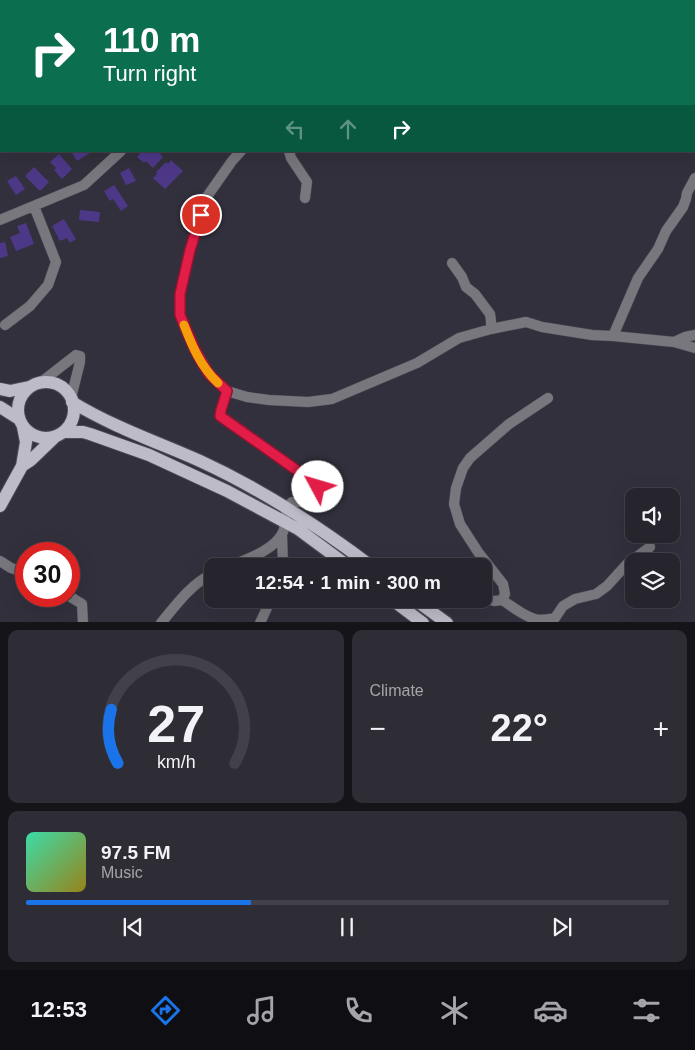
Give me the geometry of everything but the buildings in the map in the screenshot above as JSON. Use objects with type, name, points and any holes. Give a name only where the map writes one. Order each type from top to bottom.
[{"type":"main road","points":[[0,389],[10,391],[47,382],[61,387],[72,400],[74,410],[69,426],[22,466]]},
{"type":"main road","points":[[0,506],[22,466],[26,442],[18,410],[19,400],[24,392],[36,384]]},
{"type":"main road","points":[[72,400],[111,424],[201,462],[249,486],[285,522],[307,521],[360,558]]},
{"type":"main road","points":[[0,406],[30,433],[38,437],[47,438],[60,434],[83,432],[149,455],[226,491],[298,529],[337,558]]},
{"type":"main road","points":[[404,608],[423,622]]},
{"type":"main road","points":[[430,608],[447,622]]},
{"type":"street","points":[[0,220],[84,185],[120,152]]},
{"type":"street","points":[[240,152],[232,160],[206,198],[190,250],[180,294],[180,315],[194,348],[210,375],[227,391],[247,397],[269,400],[308,402],[332,398],[417,363],[459,338],[526,322],[542,327],[592,336],[674,342],[695,348]]},
{"type":"street","points":[[289,152],[307,182],[305,198]]},
{"type":"street","points":[[612,336],[638,278],[658,249],[666,231],[683,207],[687,193],[695,178]]},
{"type":"street","points":[[5,326],[30,306],[48,286],[56,262],[34,206]]},
{"type":"street","points":[[452,263],[462,277],[466,287],[475,294],[490,314],[491,329]]},
{"type":"street","points":[[674,342],[695,335]]},
{"type":"street","points":[[36,384],[76,355],[80,356],[72,400]]},
{"type":"street","points":[[227,391],[220,416],[318,487],[315,496],[308,502],[292,502],[285,522],[272,545],[248,558]]},
{"type":"street","points":[[502,600],[505,594],[502,584],[460,524],[454,504],[456,488],[463,468],[470,458],[509,424],[548,398]]},
{"type":"street","points":[[283,558],[285,522]]},
{"type":"street","points":[[492,600],[502,600],[534,619],[556,618],[563,606],[575,599],[596,594],[607,586],[627,564],[650,547]]},
{"type":"street","points":[[0,561],[15,569]]},
{"type":"street","points":[[161,622],[190,589],[204,578]]},
{"type":"street","points":[[80,603],[82,604],[83,622]]},
{"type":"street","points":[[260,622],[267,608]]},
{"type":"slow traffic","points":[[184,325],[202,363],[218,383]]},
{"type":"route","points":[[201,215],[190,250],[180,294],[180,315],[202,363],[210,375],[227,391],[220,416],[318,487]]}]
